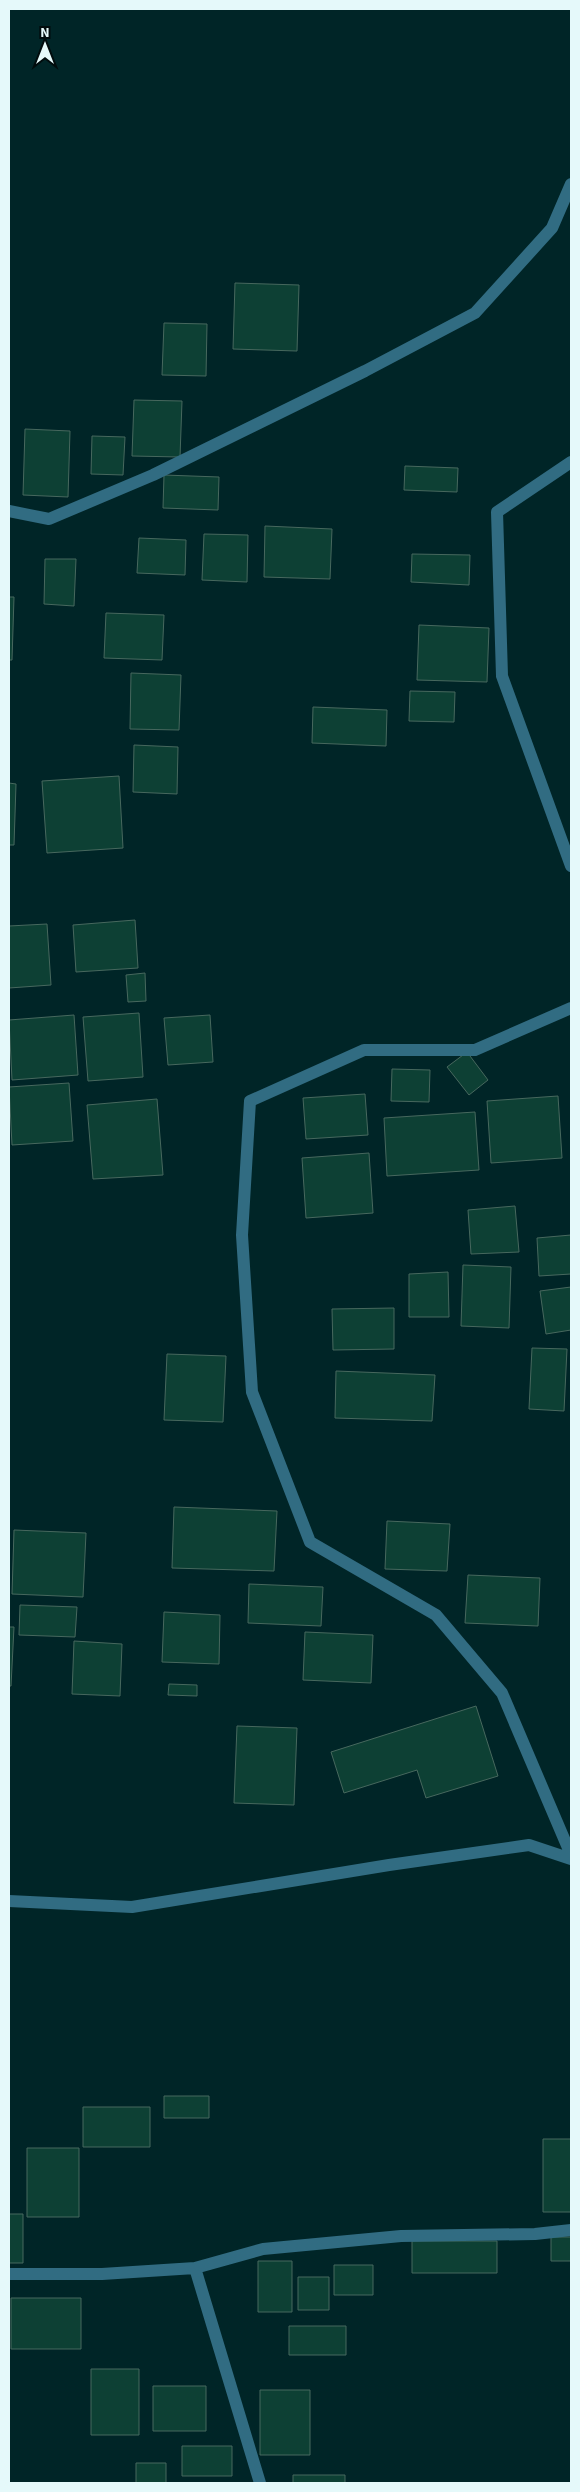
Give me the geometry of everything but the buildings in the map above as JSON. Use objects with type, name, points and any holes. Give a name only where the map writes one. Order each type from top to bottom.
[{"type":"street","points":[[9,512],[49,519],[153,475],[365,371],[474,313],[552,228],[571,184]]},
{"type":"street","points":[[571,462],[497,512],[502,676],[571,866]]},
{"type":"street","points":[[571,1008],[475,1050],[364,1050],[250,1101],[242,1235],[252,1392],[310,1542],[436,1615],[502,1693],[571,1857]]},
{"type":"street","points":[[9,1901],[132,1907],[389,1865],[529,1846],[571,1857]]},
{"type":"street","points":[[9,2274],[102,2274],[195,2268],[263,2249],[400,2236],[535,2234],[571,2230]]},
{"type":"street","points":[[195,2268],[260,2483]]}]
